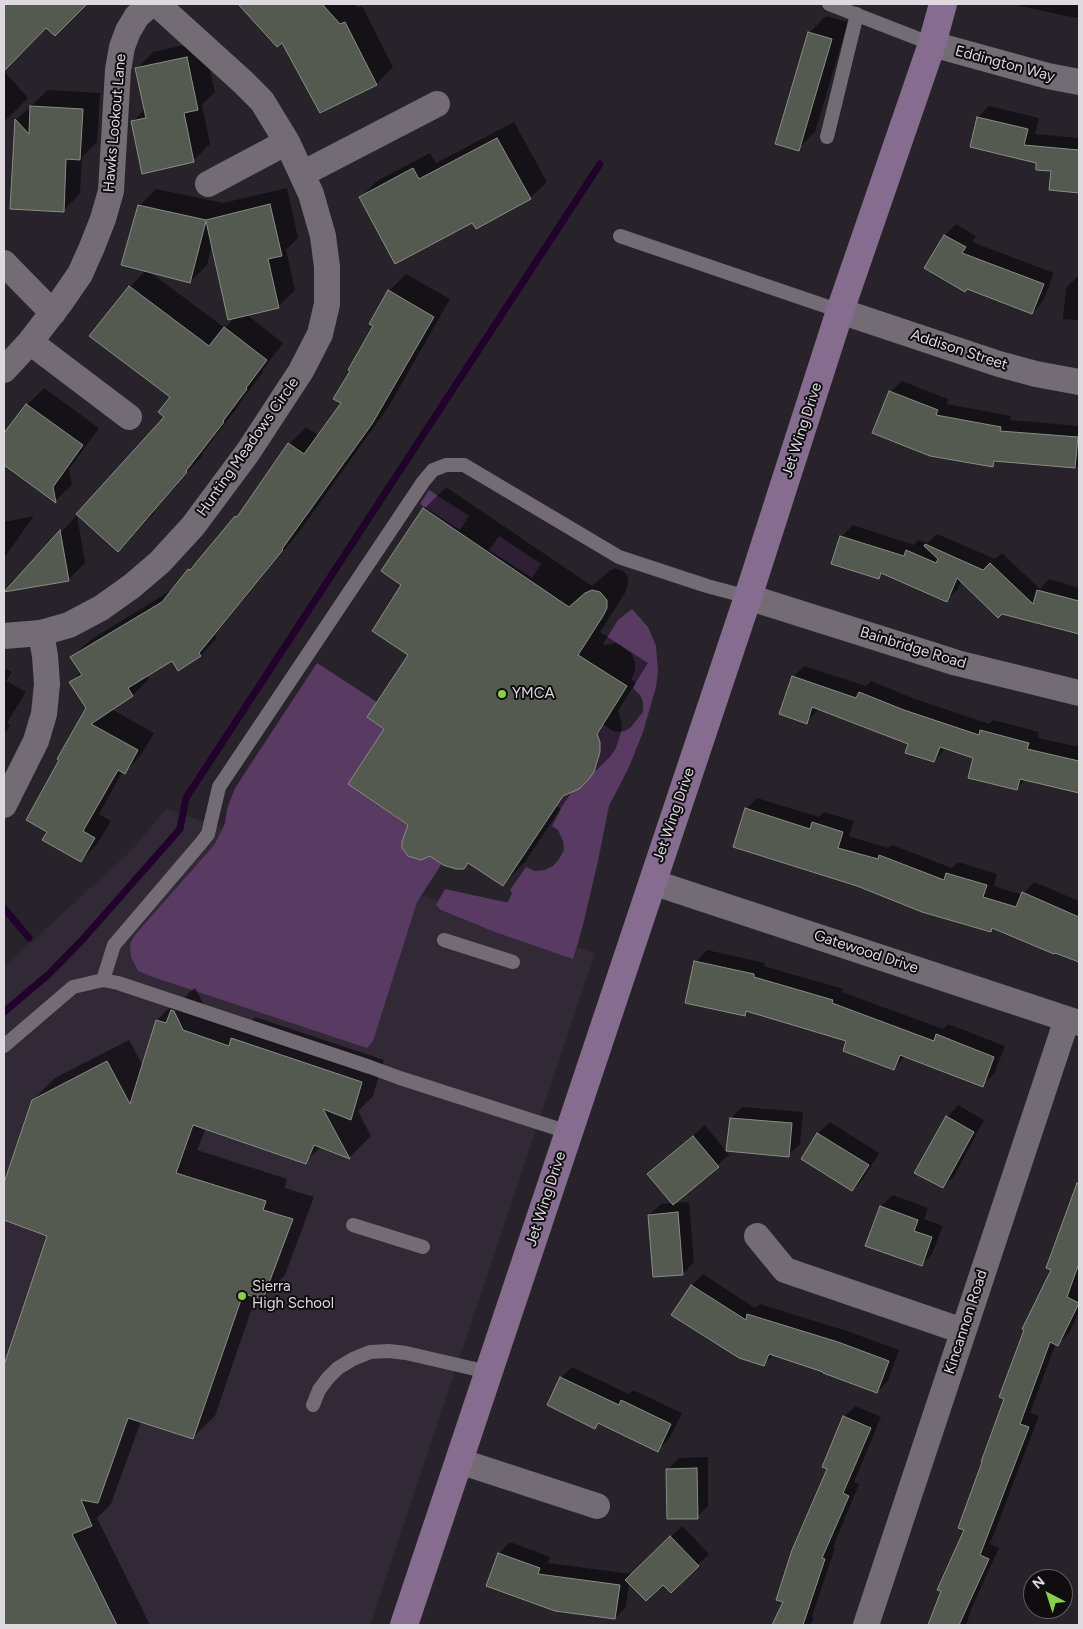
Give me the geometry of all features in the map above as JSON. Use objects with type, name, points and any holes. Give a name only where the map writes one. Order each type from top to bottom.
[{"type":"main road","name":"Jet Wing Drive","points":[[404,1625],[748,596],[840,311],[932,44],[943,4]]},
{"type":"street","name":"Hawks Lookout Lane","points":[[4,370],[30,342],[80,274],[103,219],[111,191],[118,70],[122,47],[128,31],[137,16],[151,4]]},
{"type":"street","name":"Hunting Meadows Circle","points":[[4,636],[40,634],[69,625],[101,608],[132,586],[160,562],[193,526],[248,452],[301,370],[320,334],[326,304],[327,267],[323,236],[311,194],[287,142],[262,101],[157,4]]},
{"type":"street","name":"Eddington Way","points":[[932,44],[1048,76],[1079,82]]},
{"type":"street","points":[[302,174],[437,104]]},
{"type":"street","points":[[208,184],[287,142]]},
{"type":"street","points":[[4,263],[53,312]]},
{"type":"street","name":"Addison Street","points":[[840,311],[999,364],[1036,374],[1079,382]]},
{"type":"street","points":[[30,342],[129,417]]},
{"type":"street","name":"Bainbridge Road","points":[[748,596],[957,663],[1079,693]]},
{"type":"street","points":[[4,805],[36,741],[44,714],[47,684],[45,656],[40,634]]},
{"type":"street","name":"Gatewood Drive","points":[[652,882],[1073,1021]]},
{"type":"street","name":"Kincannon Road","points":[[866,1625],[963,1331],[1073,1021]]},
{"type":"street","points":[[757,1236],[785,1270],[963,1331]]},
{"type":"street","points":[[459,1460],[597,1506]]},
{"type":"lane","points":[[829,4],[932,44]]},
{"type":"lane","points":[[827,137],[857,14]]},
{"type":"lane","points":[[620,236],[840,311]]},
{"type":"lane","points":[[103,980],[114,944],[208,834],[220,787],[423,482],[434,470],[446,465],[464,465],[619,557],[707,586],[748,596]]},
{"type":"lane","points":[[444,940],[513,962]]},
{"type":"lane","points":[[4,1046],[74,987],[103,980],[118,983],[400,1078],[568,1132]]},
{"type":"lane","points":[[353,1225],[423,1247]]},
{"type":"lane","points":[[313,1405],[319,1390],[338,1368],[353,1358],[370,1352],[389,1351],[406,1353],[488,1372]]},
{"type":"shaded area","points":[[429,490],[469,516],[460,530],[420,504]]},
{"type":"shaded area","points":[[499,536],[541,564],[532,578],[489,550]]},
{"type":"shaded area","points":[[632,609],[648,627],[656,646],[658,671],[656,687],[643,732],[629,767],[609,806],[582,929],[573,959],[495,932],[441,910],[436,905],[445,889],[508,902],[512,893],[510,890],[526,867],[535,871],[545,870],[553,866],[559,859],[564,850],[563,841],[558,830],[552,826],[561,809],[556,806],[552,797],[579,789],[594,772],[598,762],[600,742],[591,720],[603,724],[611,730],[625,731],[631,727],[643,712],[643,702],[640,695],[633,688],[636,682],[631,680],[635,671],[635,662],[632,654],[615,643],[603,644],[618,620]]},
{"type":"shaded area","points":[[317,663],[377,702],[367,717],[384,729],[348,784],[410,827],[402,842],[402,848],[408,856],[421,860],[430,852],[441,865],[417,902],[373,1041],[367,1048],[153,977],[138,971],[131,957],[130,944],[135,935],[215,844],[225,823],[227,809],[235,788]]},
{"type":"shaded area","name":"Sierra High School","points":[[166,809],[595,953],[370,1625],[4,1625],[4,967],[131,851]]},
{"type":"building","points":[[4,4],[87,4],[55,36],[46,28],[4,71]]},
{"type":"building","points":[[238,4],[322,4],[340,24],[345,22],[377,85],[320,113],[282,43],[277,47]]},
{"type":"building","points":[[808,32],[832,39],[799,151],[775,144]]},
{"type":"building","points":[[187,57],[198,110],[184,113],[194,162],[142,174],[131,121],[146,118],[135,68]]},
{"type":"building","points":[[30,106],[83,109],[80,160],[66,159],[64,212],[10,209],[15,119],[29,134]]},
{"type":"building","points":[[977,117],[1028,129],[1024,145],[1079,150],[1079,193],[1049,190],[1051,171],[1036,170],[1036,163],[970,147]]},
{"type":"building","points":[[497,138],[531,199],[476,229],[472,223],[395,264],[359,197],[413,168],[419,179]]},
{"type":"building","points":[[270,204],[282,256],[268,259],[279,308],[228,320],[206,221],[190,283],[121,265],[138,205],[206,220]]},
{"type":"building","points":[[944,235],[966,247],[962,253],[1044,284],[1032,314],[967,289],[965,292],[924,268]]},
{"type":"building","points":[[129,286],[209,346],[224,327],[267,360],[187,472],[118,552],[76,514],[164,417],[158,412],[170,397],[89,336]]},
{"type":"building","points":[[388,290],[434,317],[372,424],[283,550],[199,653],[201,656],[178,671],[172,661],[128,688],[133,696],[91,724],[138,750],[125,774],[118,770],[83,831],[95,838],[81,862],[42,840],[47,832],[26,820],[86,708],[69,682],[82,675],[70,657],[162,602],[188,569],[190,570],[235,516],[237,517],[288,443],[304,454],[341,403],[333,399],[373,326],[369,324]]},
{"type":"building","points":[[889,391],[938,410],[936,415],[1001,427],[1000,431],[1078,437],[1075,468],[994,461],[993,467],[930,456],[872,433]]},
{"type":"building","points":[[26,404],[83,445],[53,487],[56,503],[4,465],[4,433]]},
{"type":"building","name":"YMCA","points":[[423,508],[569,607],[585,593],[592,590],[600,592],[607,600],[607,608],[578,655],[627,686],[597,734],[600,742],[600,752],[594,772],[579,789],[563,796],[503,886],[468,863],[464,869],[456,869],[443,865],[430,856],[421,860],[408,856],[402,848],[402,842],[408,825],[348,784],[384,729],[367,717],[408,655],[372,631],[401,585],[381,571]]},
{"type":"building","points":[[60,530],[69,581],[4,592]]},
{"type":"building","points":[[840,536],[904,556],[906,550],[936,563],[938,559],[924,546],[925,544],[983,570],[990,563],[1033,604],[1037,590],[1079,601],[1079,634],[1002,614],[998,618],[957,578],[947,602],[881,573],[879,579],[831,564]]},
{"type":"building","points":[[792,676],[856,698],[859,692],[904,710],[979,735],[980,730],[1029,743],[1027,749],[1079,761],[1079,793],[1020,779],[1017,790],[968,778],[973,758],[940,747],[934,762],[905,753],[908,744],[812,707],[807,724],[779,714]]},
{"type":"building","points":[[745,808],[810,829],[812,822],[843,832],[838,848],[878,859],[879,855],[944,880],[946,873],[987,885],[983,897],[1016,907],[1022,892],[1079,917],[1079,962],[1054,954],[992,928],[991,932],[922,912],[857,886],[733,847]]},
{"type":"building","points":[[694,961],[754,974],[754,977],[833,1000],[832,1003],[934,1041],[936,1034],[994,1057],[983,1087],[900,1055],[894,1070],[843,1051],[846,1041],[746,1011],[745,1016],[685,1003]]},
{"type":"building","points":[[171,1010],[174,1011],[183,1030],[229,1046],[231,1038],[362,1082],[351,1120],[323,1109],[350,1159],[314,1145],[306,1164],[193,1125],[176,1173],[266,1201],[263,1210],[293,1219],[263,1299],[243,1294],[193,1439],[128,1418],[98,1503],[81,1500],[92,1526],[72,1534],[117,1625],[4,1625],[4,1365],[47,1236],[4,1220],[4,1183],[32,1100],[107,1061],[130,1104],[156,1020],[166,1023]]},
{"type":"building","points":[[946,1116],[974,1132],[943,1188],[914,1173]]},
{"type":"building","points":[[730,1118],[792,1123],[789,1157],[726,1151]]},
{"type":"building","points":[[817,1133],[869,1165],[852,1191],[801,1159]]},
{"type":"building","points":[[693,1136],[719,1167],[673,1205],[647,1174]]},
{"type":"building","points":[[1077,1183],[1079,1183],[1079,1263],[1067,1297],[1079,1303],[1058,1346],[1050,1342],[1020,1424],[1029,1427],[980,1555],[989,1559],[959,1625],[928,1625],[941,1591],[937,1590],[964,1530],[958,1528],[1004,1399],[999,1397],[1024,1330],[1022,1329],[1051,1270],[1046,1268]]},
{"type":"building","points":[[880,1206],[918,1220],[914,1231],[932,1237],[922,1266],[865,1246]]},
{"type":"building","points":[[678,1212],[683,1275],[653,1277],[648,1215]]},
{"type":"building","points":[[691,1285],[746,1320],[747,1314],[838,1342],[889,1361],[877,1393],[769,1354],[764,1366],[739,1358],[671,1315]]},
{"type":"building","points":[[560,1377],[619,1405],[621,1400],[671,1424],[658,1452],[598,1423],[595,1429],[547,1405]]},
{"type":"building","points":[[843,1416],[871,1428],[843,1493],[849,1496],[822,1558],[825,1559],[803,1625],[772,1625],[783,1602],[776,1600],[792,1550],[827,1469],[822,1467]]},
{"type":"building","points":[[697,1468],[698,1519],[667,1519],[666,1469]]},
{"type":"building","points":[[670,1536],[699,1566],[671,1593],[663,1585],[646,1601],[625,1580]]},
{"type":"building","points":[[498,1553],[540,1568],[538,1574],[620,1585],[615,1619],[555,1611],[486,1586]]},
{"type":"waterway","points":[[4,1012],[49,974],[84,938],[180,829],[186,798],[600,164]]},
{"type":"waterway","points":[[4,908],[29,938]]},
{"type":"place","name":"YMCA","points":[[502,694]]},
{"type":"place","name":"Sierra High School","points":[[242,1296]]}]
